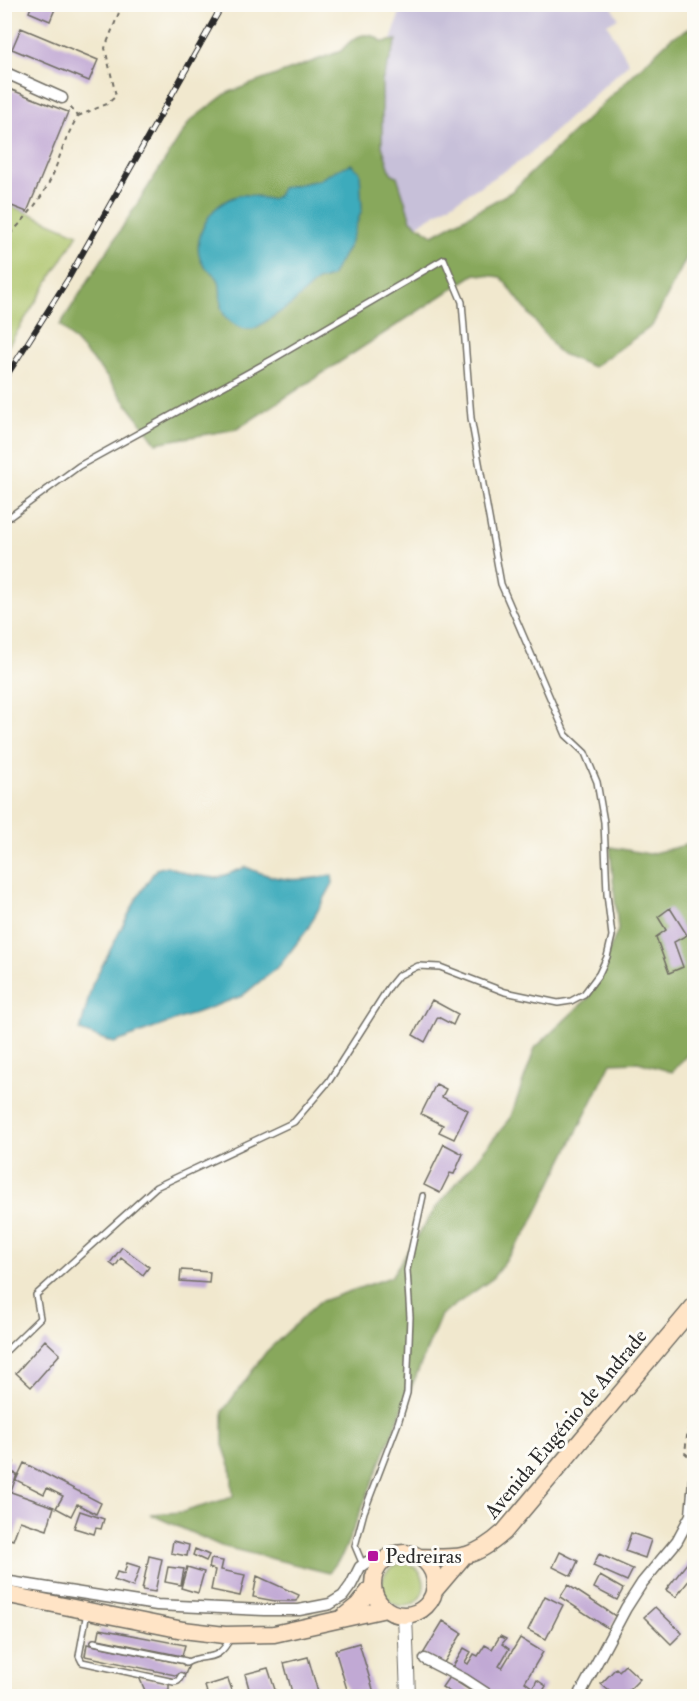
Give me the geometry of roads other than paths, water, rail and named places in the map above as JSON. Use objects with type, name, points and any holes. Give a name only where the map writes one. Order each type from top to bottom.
[{"type":"main road","name":"Avenida Eugénio de Andrade","points":[[405,1615],[423,1608],[430,1601],[434,1591],[462,1558],[488,1546],[504,1532],[694,1306]]},
{"type":"main road","name":"Avenida Eugénio de Andrade","points":[[383,1562],[400,1553],[462,1558]]},
{"type":"main road","points":[[418,1553],[432,1572],[435,1581],[434,1591]]},
{"type":"main road","points":[[339,1620],[358,1605],[373,1586],[377,1569],[383,1562]]},
{"type":"main road","points":[[373,1586],[380,1603],[386,1609],[405,1615]]},
{"type":"main road","points":[[4,1594],[183,1630],[232,1635],[273,1634],[386,1609]]},
{"type":"street","points":[[4,72],[62,98]]},
{"type":"street","points":[[579,1696],[626,1608],[642,1583],[677,1541],[691,1515],[694,1480]]},
{"type":"street","points":[[4,1581],[157,1605],[299,1610],[330,1604],[343,1596],[361,1562],[383,1562]]},
{"type":"street","points":[[405,1615],[408,1696]]},
{"type":"street","points":[[425,1659],[464,1679],[490,1696]]},
{"type":"lane","points":[[4,521],[79,466],[273,359],[444,258],[462,302],[471,418],[501,584],[566,735],[585,753],[597,783],[604,822],[607,894],[612,936],[607,957],[599,974],[584,994],[571,1001],[558,1003],[505,992],[440,967],[418,966],[399,976],[389,987],[329,1081],[294,1122],[156,1187],[36,1295],[40,1318],[4,1353]]},
{"type":"lane","points":[[361,1562],[355,1546],[364,1512],[407,1393],[410,1317],[407,1270],[423,1196]]},
{"type":"lane","points":[[87,1611],[79,1656],[82,1662],[174,1682],[178,1681],[181,1676]]},
{"type":"lane","points":[[94,1642],[186,1663],[217,1655],[226,1648],[232,1635]]},
{"type":"water","points":[[351,164],[360,172],[362,209],[349,246],[331,277],[317,281],[291,305],[256,328],[241,328],[227,319],[222,310],[218,279],[207,269],[199,255],[199,239],[209,216],[220,205],[234,197],[248,195],[265,199],[275,198],[282,188],[319,180]]},
{"type":"water","points":[[167,866],[191,875],[217,878],[246,867],[268,876],[299,880],[332,875],[333,883],[307,930],[280,965],[242,996],[114,1043],[80,1031],[92,985],[137,898],[156,869]]},
{"type":"railway","points":[[4,380],[68,279],[223,4]]},
{"type":"place","name":"Pedreiras","points":[[373,1556]]}]
